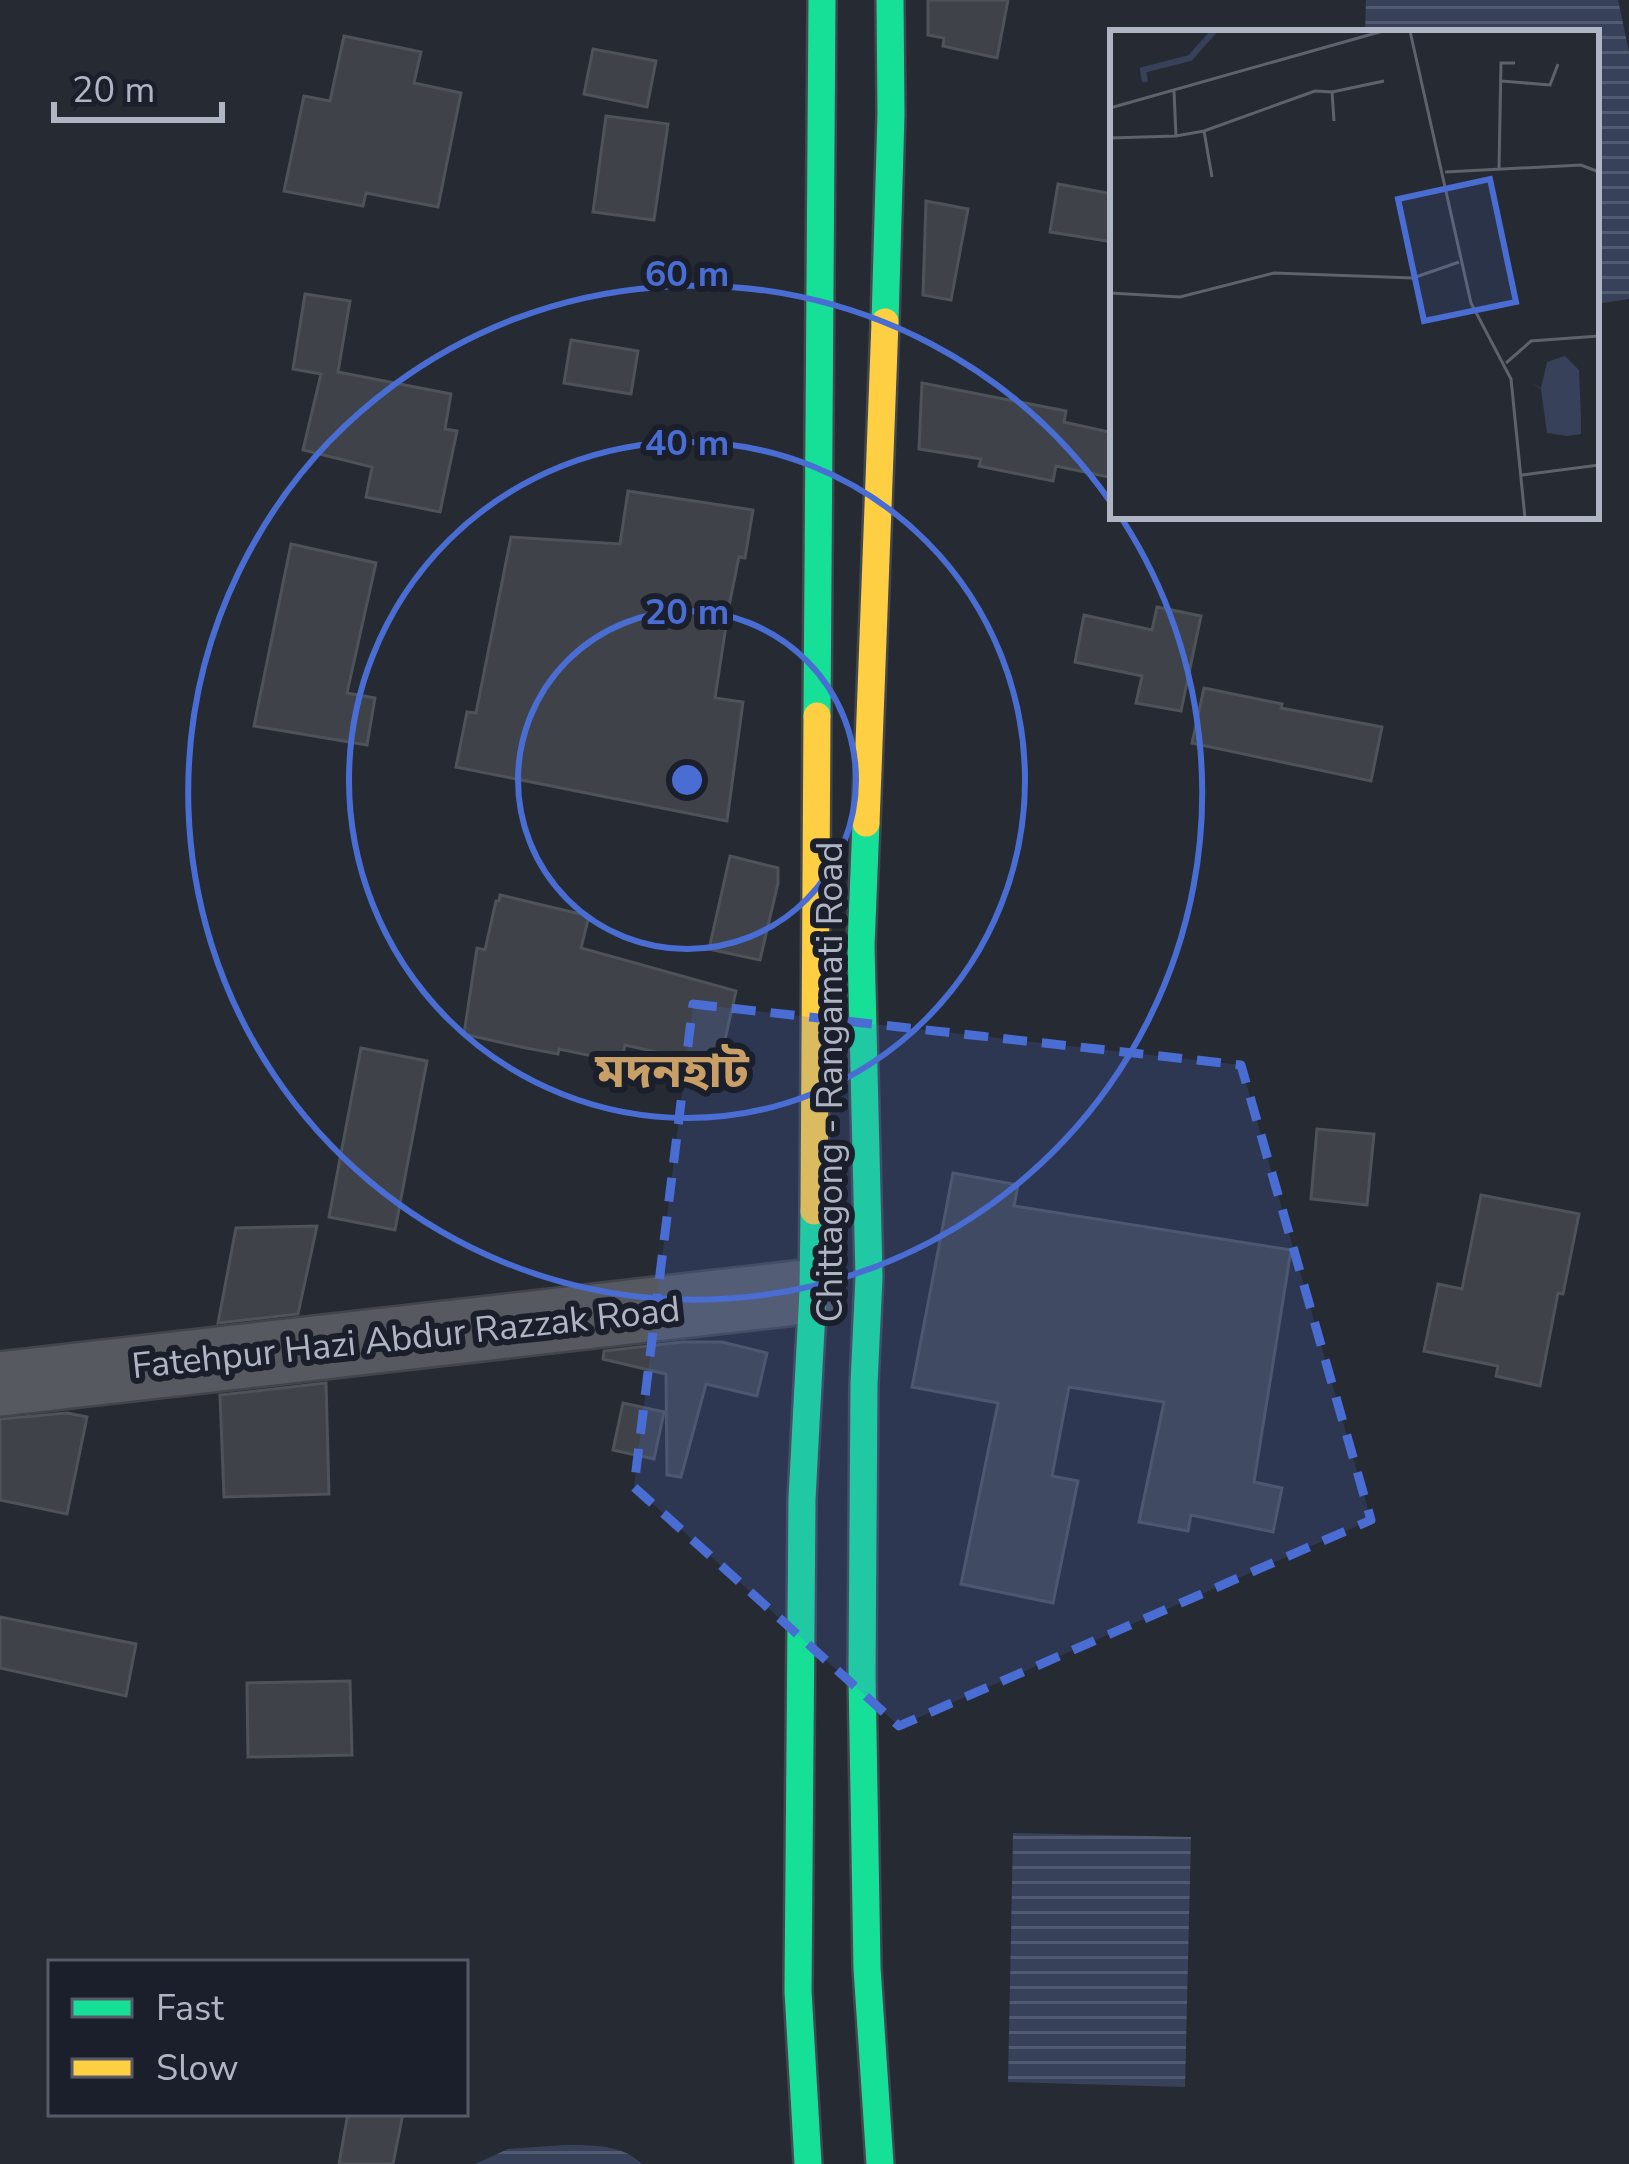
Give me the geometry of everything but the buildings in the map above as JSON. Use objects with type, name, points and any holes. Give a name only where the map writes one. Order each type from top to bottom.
[{"type":"highway","name":"Chittagong - Rangamati Road","points":[[808,2164],[798,1991],[802,1499],[813,1292],[822,0]]},
{"type":"highway","name":"Chittagong - Rangamati Road","points":[[880,2164],[868,2004],[862,1676],[869,1277],[861,946],[881,467],[890,0]]},
{"type":"street","name":"Fatehpur Hazi Abdur Razzak Road","points":[[0,1384],[813,1292]]},
{"type":"highlighted area","points":[[693,1004],[1241,1065],[1371,1520],[899,1726],[634,1487]]},
{"type":"water","points":[[1366,0],[1618,0],[1629,52],[1629,299],[1599,304],[1599,30],[1365,30]]},
{"type":"water","points":[[1013,1833],[1191,1837],[1185,2087],[1008,2082]]},
{"type":"water","points":[[564,2145],[616,2149],[642,2164],[475,2164],[508,2149]]},
{"type":"traffic: fast","points":[[817,716],[822,0]]},
{"type":"traffic: fast","points":[[885,322],[890,0]]},
{"type":"traffic: fast","points":[[866,823],[861,946],[869,1277],[862,1676],[867,1968],[880,2164]]},
{"type":"traffic: fast","points":[[808,2164],[798,1991],[802,1499],[814,1211]]},
{"type":"traffic: slow","points":[[866,823],[885,322]]},
{"type":"traffic: slow","points":[[814,1211],[817,716]]},
{"type":"district","name":"মদনহাট","points":[[672,1071]]}]
